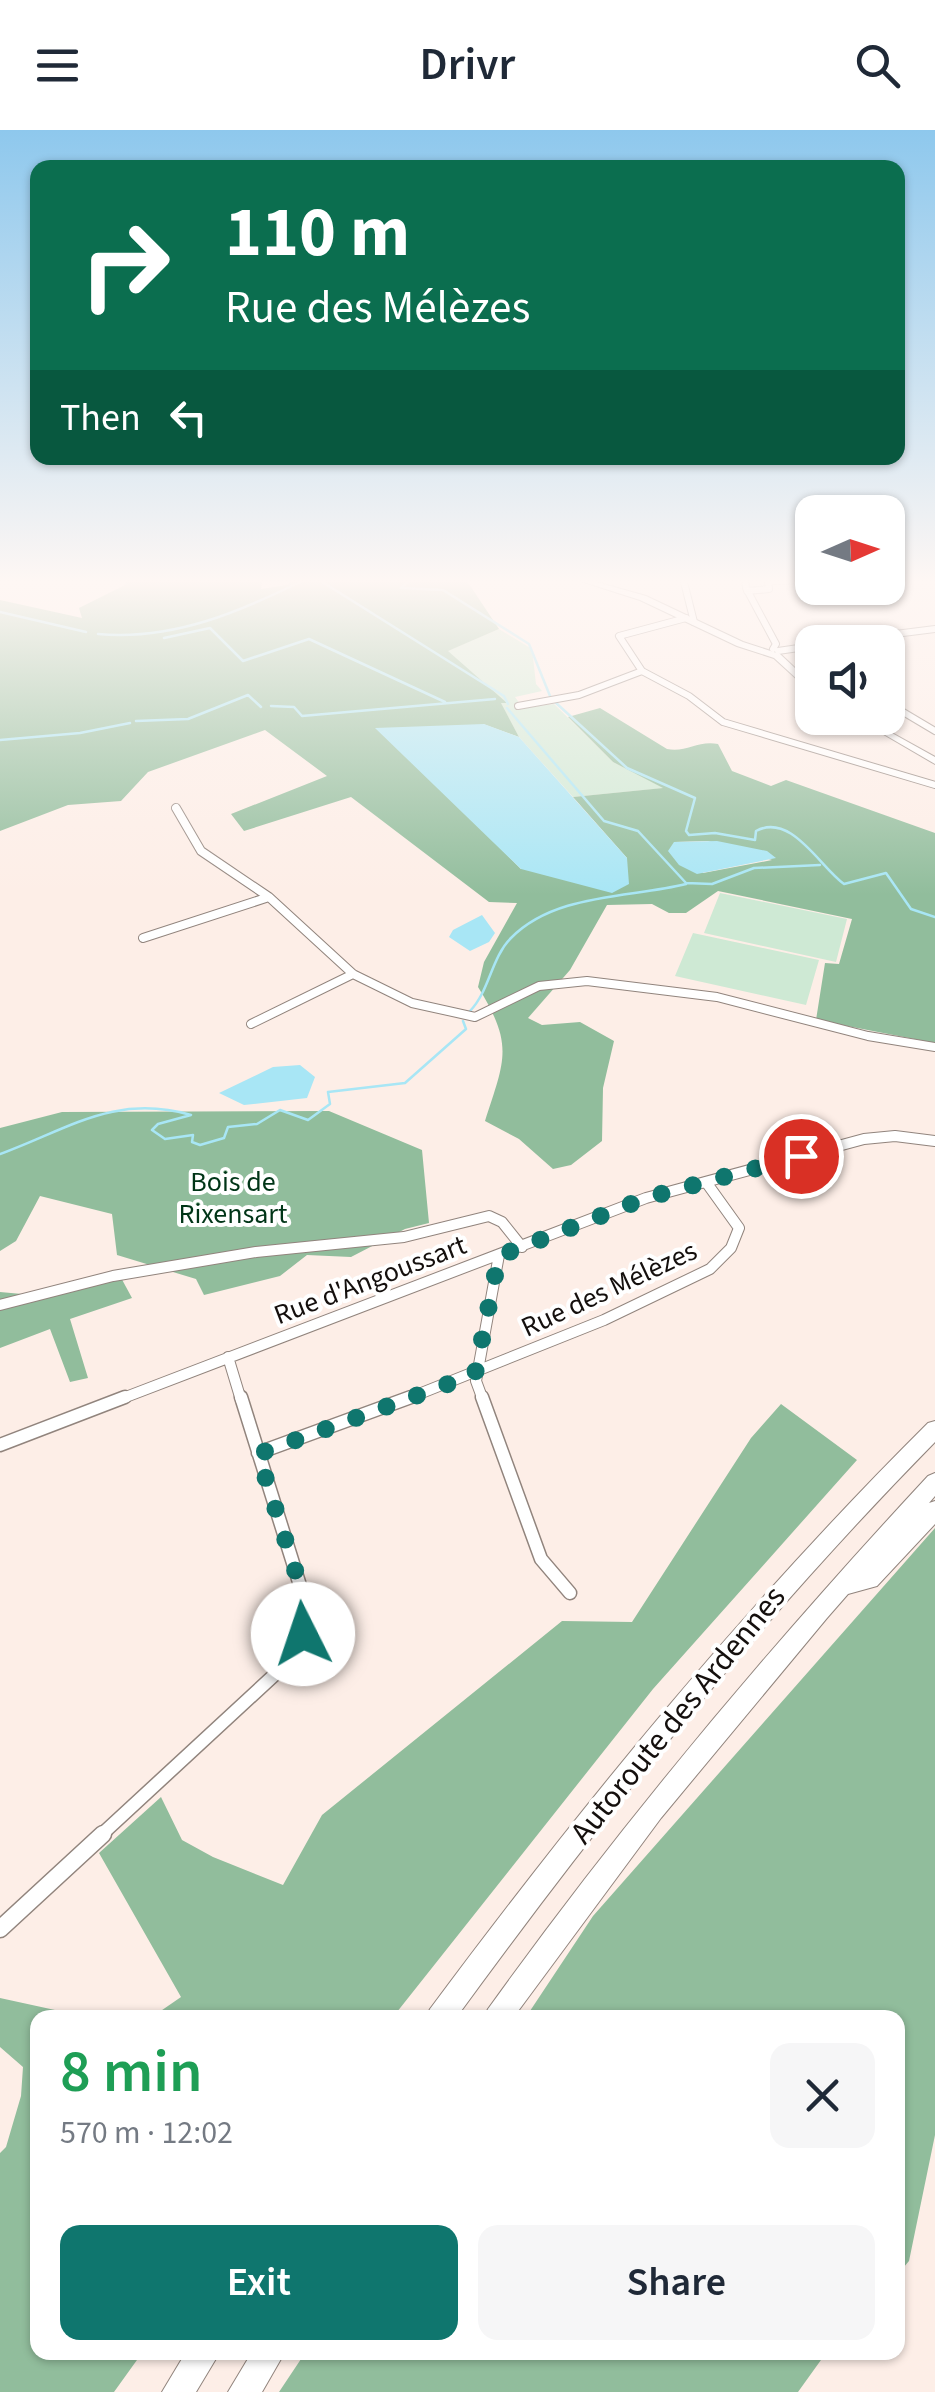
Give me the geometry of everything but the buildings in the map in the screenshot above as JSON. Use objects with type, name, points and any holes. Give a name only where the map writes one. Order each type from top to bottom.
[{"type":"highway","name":"Autoroute des Ardennes","points":[[445,2010],[648,1746],[783,1586],[935,1429]]},
{"type":"highway","name":"Autoroute des Ardennes","points":[[503,2010],[679,1776],[840,1586],[935,1482]]},
{"type":"highway","points":[[840,1586],[869,1579],[935,1510]]},
{"type":"highway","points":[[178,2392],[200,2360]]},
{"type":"highway","points":[[244,2392],[265,2360]]},
{"type":"street","points":[[518,706],[550,703],[606,684]]},
{"type":"street","points":[[666,684],[723,722],[935,785]]},
{"type":"street","points":[[905,713],[935,731]]},
{"type":"street","points":[[890,735],[935,761]]},
{"type":"street","points":[[176,808],[200,850],[269,898],[353,974],[412,1003],[455,1015],[485,1014],[555,982],[587,981],[717,997],[868,1036],[935,1047]]},
{"type":"street","points":[[142,938],[269,898]]},
{"type":"street","points":[[251,1024],[299,1001],[327,982],[353,974]]},
{"type":"street","name":"Rue d'Angoussart","points":[[0,1444],[646,1198],[876,1137],[935,1141]]},
{"type":"street","name":"Rue des Mélèzes","points":[[258,1454],[475,1374],[604,1320],[715,1265],[731,1248],[739,1228],[706,1182]]},
{"type":"street","points":[[0,1305],[112,1276],[256,1252],[404,1238],[489,1216],[502,1222],[522,1246]]},
{"type":"street","points":[[499,1256],[475,1374],[540,1559],[570,1593]]},
{"type":"street","points":[[0,1929],[295,1652],[303,1634],[303,1595],[228,1357]]},
{"type":"green space","points":[[0,684],[485,684],[507,703],[501,703],[519,737],[483,724],[480,828],[521,869],[627,858],[573,797],[663,788],[613,762],[568,717],[600,708],[667,749],[718,744],[732,771],[771,786],[786,780],[935,833],[935,1043],[816,1020],[825,963],[839,964],[852,919],[718,891],[686,913],[669,913],[652,904],[607,905],[570,970],[528,1018],[542,1025],[580,1022],[614,1041],[603,1088],[602,1141],[571,1165],[553,1169],[519,1139],[485,1121],[502,1053],[497,1024],[478,987],[484,962],[517,903],[489,902],[351,797],[244,831],[231,814],[327,776],[265,730],[148,772],[121,801],[68,805],[0,831]],"holes":[[[708,841],[772,860],[703,873],[674,842]]]},
{"type":"green space","points":[[481,684],[536,684],[542,691],[515,697],[523,708],[554,704],[613,762],[664,788],[573,797],[519,737],[500,702]]},
{"type":"green space","points":[[720,893],[847,919],[836,962],[704,933]]},
{"type":"green space","points":[[693,933],[819,960],[806,1005],[675,976]]},
{"type":"green space","name":"Bois de Rixensart","points":[[329,1111],[422,1150],[429,1223],[405,1229],[351,1257],[307,1255],[280,1276],[204,1295],[196,1279],[117,1255],[112,1214],[40,1196],[16,1241],[0,1251],[0,1128],[62,1112]]},
{"type":"green space","name":"Bois de Rixensart","points":[[119,1274],[132,1298],[70,1319],[88,1378],[70,1382],[50,1329],[0,1348],[0,1292],[33,1295]]},
{"type":"green space","points":[[781,1404],[857,1460],[653,1689],[399,2010],[162,2010],[181,1997],[99,1853],[161,1797],[182,1840],[283,1885],[322,1815],[562,1621],[632,1622],[751,1438]]},
{"type":"green space","points":[[935,1528],[935,2135],[905,2266],[905,2010],[531,2010],[593,1916]]},
{"type":"green space","points":[[0,1998],[55,2010],[30,2010],[30,2360],[137,2360],[114,2392],[0,2392],[0,2153],[6,2147],[21,2096],[23,2067],[0,2047]]},
{"type":"green space","points":[[300,2360],[821,2360],[798,2392],[279,2392]]},
{"type":"water","points":[[484,724],[519,737],[627,858],[629,884],[612,893],[521,869],[375,728]]},
{"type":"water","points":[[717,841],[767,851],[776,858],[697,874],[679,865],[668,851],[674,842]]},
{"type":"water","points":[[482,915],[495,933],[489,942],[470,951],[449,937],[453,930]]},
{"type":"water","points":[[300,1065],[315,1077],[307,1098],[244,1105],[219,1093],[273,1067]]},
{"type":"waterway","points":[[405,684],[445,702]]},
{"type":"waterway","points":[[484,684],[504,696],[508,704]]},
{"type":"waterway","points":[[545,684],[550,696]]},
{"type":"waterway","points":[[136,721],[188,719],[248,695],[261,707]]},
{"type":"waterway","points":[[271,706],[294,707],[302,716],[495,699]]},
{"type":"waterway","points":[[555,702],[627,768],[695,798],[686,831],[689,835],[715,833],[755,840],[756,831],[781,829],[804,844],[844,884],[886,873],[911,909],[935,917]]},
{"type":"waterway","points":[[507,708],[604,821],[638,831],[686,883],[712,884],[754,868],[820,865]]},
{"type":"waterway","points":[[0,740],[80,733],[130,723]]},
{"type":"waterway","points":[[470,1011],[504,946],[529,923],[594,899],[686,884]]},
{"type":"waterway","points":[[0,1154],[92,1117],[138,1108],[191,1115],[158,1124],[152,1130],[165,1139],[193,1135],[192,1142],[200,1145],[224,1138],[228,1127],[257,1124],[280,1110],[308,1120],[330,1104],[328,1092],[405,1083],[466,1029],[463,1021]]},
{"type":"route","points":[[303,1634],[303,1595],[258,1454],[475,1374],[499,1256],[646,1198],[801,1156]]}]
